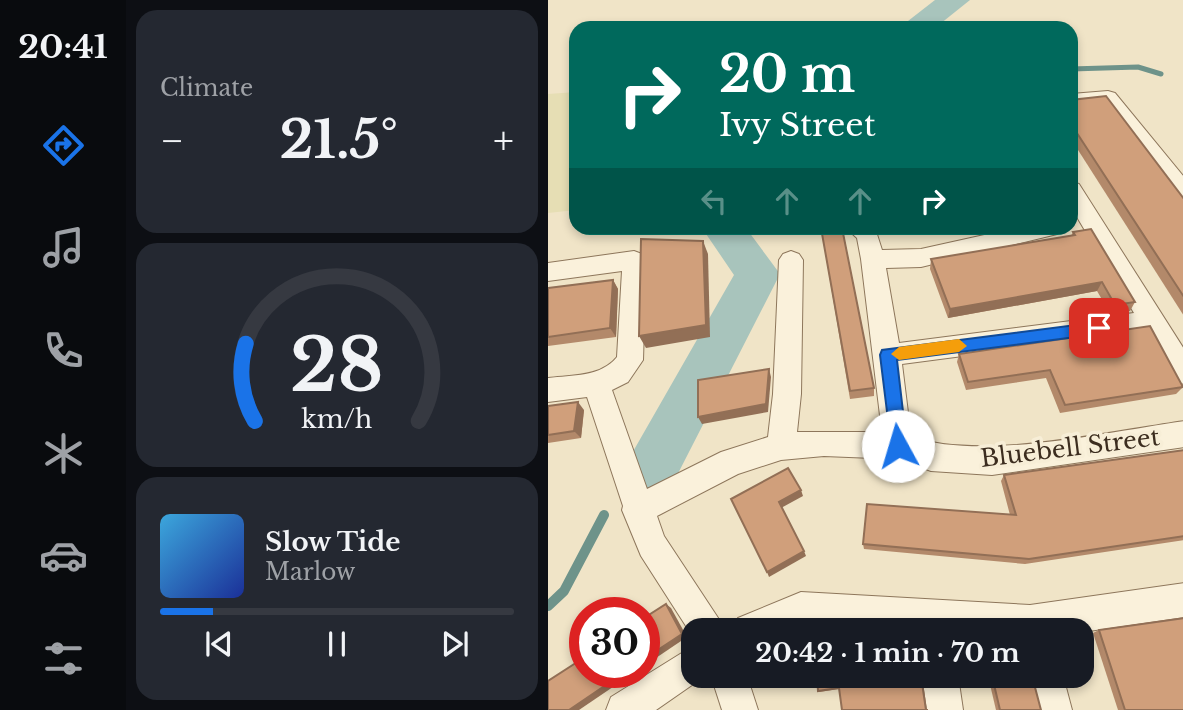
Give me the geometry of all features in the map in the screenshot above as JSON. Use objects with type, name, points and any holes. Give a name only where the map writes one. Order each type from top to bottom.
[{"type":"street","points":[[1078,99],[1108,97],[1183,193]]},
{"type":"street","points":[[1080,220],[1151,321],[1183,373]]},
{"type":"street","points":[[867,235],[888,355],[898,446]]},
{"type":"street","points":[[873,258],[921,258],[1020,235]]},
{"type":"street","points":[[548,272],[634,260],[630,360],[619,374],[596,384],[548,390]]},
{"type":"street","points":[[781,447],[787,394],[791,261]]},
{"type":"street","points":[[888,355],[1151,321]]},
{"type":"street","points":[[596,384],[637,510],[652,545],[701,618]]},
{"type":"street","name":"Bluebell Street","points":[[637,510],[731,462],[781,447],[824,443],[898,446],[931,457],[992,461],[1183,434]]},
{"type":"street","points":[[1089,618],[1182,605]]},
{"type":"street","points":[[781,618],[801,610],[888,618]]},
{"type":"street","points":[[624,710],[681,672]]},
{"type":"street","points":[[733,688],[740,710]]},
{"type":"street","points":[[942,688],[945,710]]},
{"type":"street","points":[[1048,688],[1054,710]]},
{"type":"shaded area","points":[[569,92],[569,211],[548,213],[548,94]]},
{"type":"building","points":[[1106,96],[1184,199],[1184,297],[1078,135],[1078,99]]},
{"type":"building","points":[[1091,229],[1135,302],[1115,305],[1102,282],[950,309],[931,259],[1078,235],[1078,231]]},
{"type":"building","points":[[822,235],[843,235],[874,388],[850,391]]},
{"type":"building","points":[[641,239],[703,241],[706,325],[639,336]]},
{"type":"building","points":[[613,280],[610,328],[548,337],[548,288]]},
{"type":"building","points":[[1150,326],[1183,387],[1065,405],[1050,370],[968,382],[959,354]]},
{"type":"building","points":[[769,369],[766,404],[698,417],[698,380]]},
{"type":"building","points":[[578,402],[574,431],[548,435],[548,406]]},
{"type":"building","points":[[1184,450],[1184,536],[1029,559],[863,544],[867,504],[1016,515],[1004,475]]},
{"type":"building","points":[[788,468],[801,490],[779,502],[804,551],[767,572],[731,499]]},
{"type":"building","points":[[666,604],[681,635],[660,648],[660,608]]},
{"type":"building","points":[[1184,618],[1184,710],[1125,710],[1099,630]]},
{"type":"building","points":[[569,667],[569,688],[601,688],[569,710],[548,710],[548,681]]},
{"type":"building","points":[[818,688],[839,688],[818,691]]},
{"type":"building","points":[[839,688],[923,688],[926,710],[842,710]]},
{"type":"building","points":[[995,688],[1035,688],[1041,710],[1000,710]]},
{"type":"waterway","points":[[925,21],[955,0]]},
{"type":"waterway","points":[[1078,69],[1138,67],[1161,74]]},
{"type":"waterway","points":[[647,476],[758,274],[728,235]]},
{"type":"waterway","points":[[548,606],[564,591],[604,515]]},
{"type":"slow traffic","points":[[899,354],[959,346]]},
{"type":"route","points":[[898,446],[888,355],[1099,328]]}]
